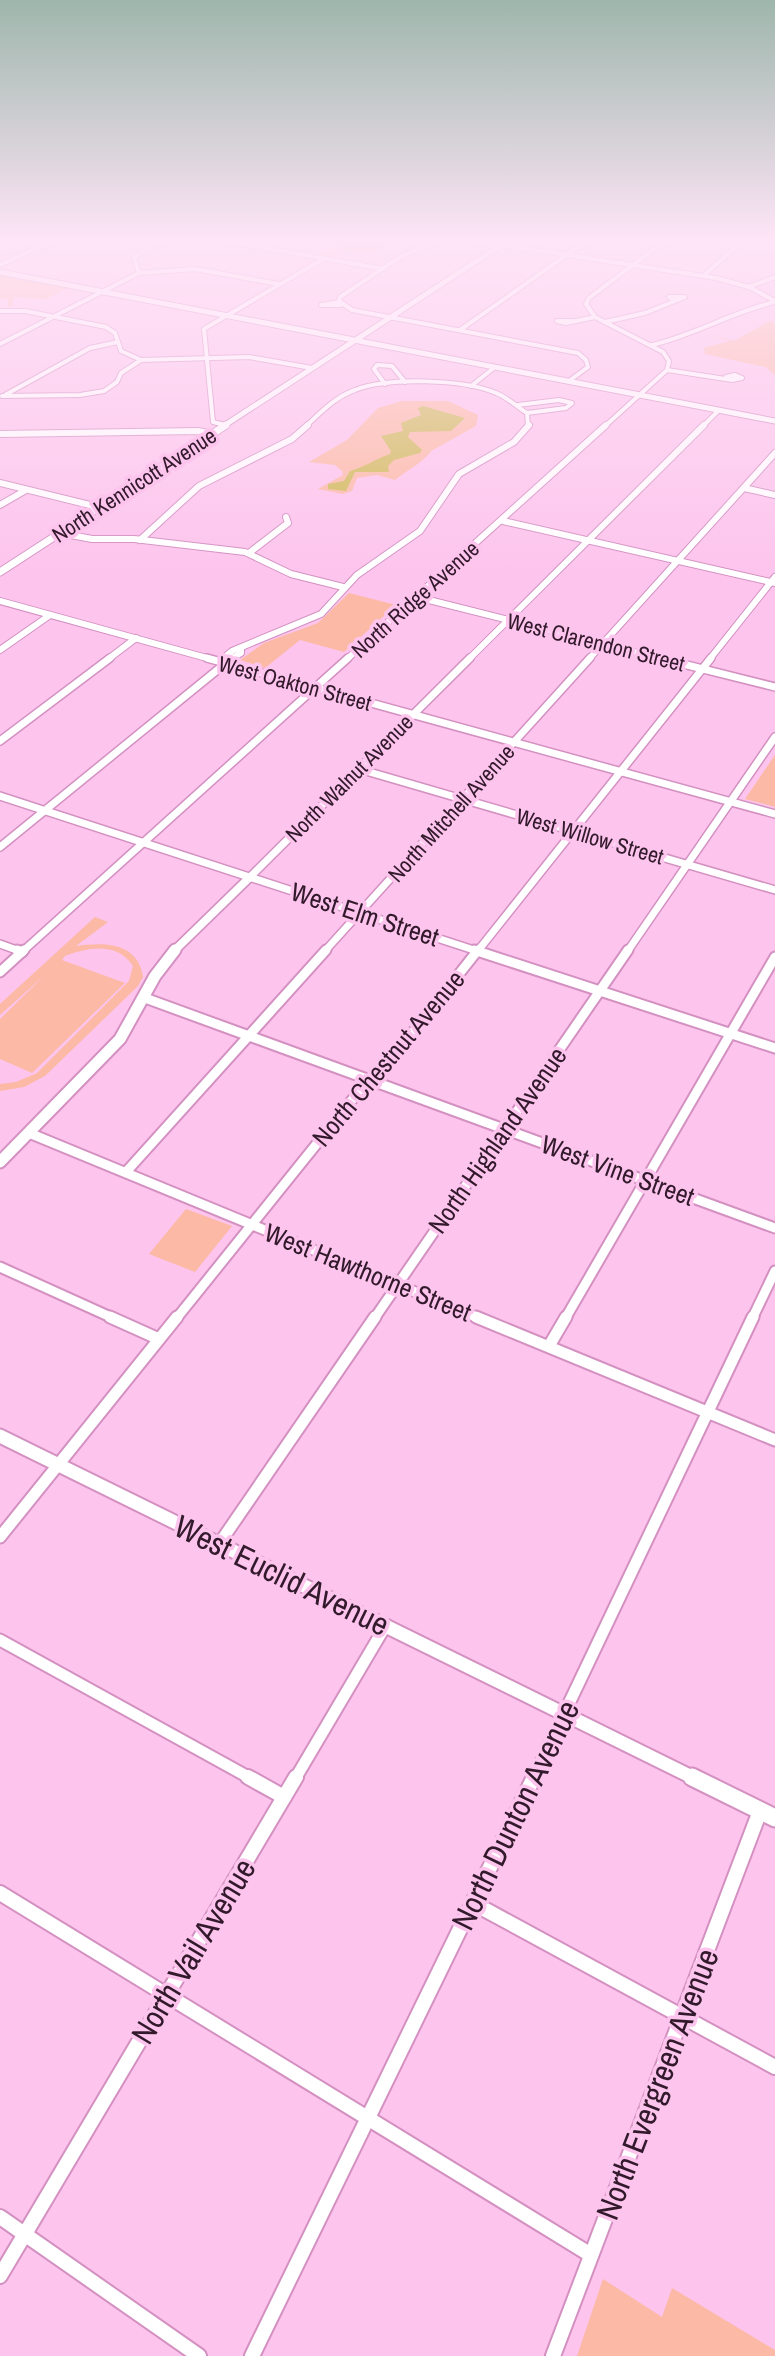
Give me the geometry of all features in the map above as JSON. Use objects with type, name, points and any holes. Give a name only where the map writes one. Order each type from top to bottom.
[{"type":"street","points":[[1,398],[87,350]]},
{"type":"street","points":[[121,350],[141,360],[249,357],[312,368]]},
{"type":"street","points":[[205,350],[213,422]]},
{"type":"street","name":"North Kennicott Avenue","points":[[0,572],[340,350]]},
{"type":"street","points":[[407,350],[775,421]]},
{"type":"street","points":[[562,350],[578,353],[586,360],[588,367],[569,381]]},
{"type":"street","points":[[658,350],[668,358],[667,370],[726,377]]},
{"type":"street","points":[[1,398],[104,391],[117,382],[121,373],[141,360]]},
{"type":"street","points":[[385,384],[374,368],[380,364],[392,366],[405,382]]},
{"type":"street","points":[[471,386],[495,367]]},
{"type":"street","name":"North Ridge Avenue","points":[[0,972],[667,370]]},
{"type":"street","points":[[0,847],[223,663],[241,653],[241,649],[315,617],[343,587],[420,531],[451,484],[464,471],[519,439],[529,426],[527,413],[518,405],[471,386],[405,382],[356,389],[340,397],[292,439],[208,480],[181,500],[140,540]]},
{"type":"street","points":[[518,405],[559,400],[572,403],[566,408],[527,413]]},
{"type":"street","name":"North Walnut Avenue","points":[[0,1162],[120,1039],[137,1016],[170,955],[719,410]]},
{"type":"street","points":[[198,431],[213,422],[225,425]]},
{"type":"street","points":[[0,434],[198,431],[212,434]]},
{"type":"street","name":"North Mitchell Avenue","points":[[126,1172],[775,453]]},
{"type":"street","points":[[0,483],[98,507]]},
{"type":"street","points":[[744,488],[775,495]]},
{"type":"street","points":[[0,505],[26,490]]},
{"type":"street","points":[[249,553],[283,528],[288,523],[286,517]]},
{"type":"street","points":[[503,521],[774,581]]},
{"type":"street","points":[[60,533],[92,539],[140,540],[249,553],[291,574],[343,587]]},
{"type":"street","name":"North Chestnut Avenue","points":[[0,1537],[252,1224],[371,1080],[383,1070],[700,668],[774,581]]},
{"type":"street","name":"West Clarendon Street","points":[[417,597],[775,687]]},
{"type":"street","name":"West Oakton Street","points":[[0,601],[775,814]]},
{"type":"street","points":[[0,650],[50,615]]},
{"type":"street","points":[[0,741],[136,638]]},
{"type":"street","name":"North Highland Avenue","points":[[219,1544],[775,737]]},
{"type":"street","name":"West Willow Street","points":[[359,769],[775,890]]},
{"type":"street","name":"West Elm Street","points":[[0,796],[775,1048]]},
{"type":"street","points":[[0,944],[22,952]]},
{"type":"street","points":[[549,1346],[775,957]]},
{"type":"street","name":"West Vine Street","points":[[145,998],[775,1228]]},
{"type":"street","name":"West Hawthorne Street","points":[[29,1133],[775,1440]]},
{"type":"street","points":[[0,1267],[159,1339]]},
{"type":"street","name":"North Dunton Avenue","points":[[252,2356],[565,1713],[775,1271]]},
{"type":"street","name":"West Euclid Avenue","points":[[0,1436],[775,1818]]},
{"type":"street","name":"North Vail Avenue","points":[[0,2276],[386,1625]]},
{"type":"street","points":[[0,1640],[284,1797]]},
{"type":"street","name":"North Evergreen Avenue","points":[[553,2356],[760,1811]]},
{"type":"street","points":[[0,1893],[591,2255]]},
{"type":"street","points":[[473,1903],[775,2067]]},
{"type":"street","points":[[0,2217],[199,2356]]},
{"type":"shaded area","points":[[704,350],[775,350],[775,375],[765,367],[705,354]]},
{"type":"shaded area","points":[[402,401],[448,401],[478,415],[476,426],[431,451],[395,480],[377,475],[357,478],[352,491],[343,494],[318,489],[343,475],[342,471],[335,465],[309,462],[347,440],[378,408]]},
{"type":"shaded area","points":[[423,406],[465,418],[451,431],[410,432],[408,437],[422,450],[394,460],[388,466],[389,472],[355,472],[346,491],[328,489],[328,484],[344,481],[350,471],[390,454],[381,436],[403,431],[401,423],[421,415],[418,408]]},
{"type":"shaded area","points":[[349,593],[396,605],[344,652],[300,640],[265,668],[240,660],[264,643],[318,623]]},
{"type":"shaded area","points":[[775,755],[775,807],[745,799]]},
{"type":"shaded area","points":[[95,917],[108,922],[76,946],[98,944],[127,951],[140,965],[143,977],[138,986],[45,1076],[24,1087],[0,1091],[0,1084],[16,1082],[37,1073],[129,981],[133,966],[119,953],[93,949],[65,956],[62,960],[125,983],[32,1073],[0,1059],[0,1019],[45,975],[0,1015],[0,1004]]},
{"type":"shaded area","points":[[186,1209],[232,1226],[195,1272],[149,1254]]},
{"type":"shaded area","points":[[603,2279],[662,2317],[672,2288],[775,2350],[775,2356],[577,2356]]}]
